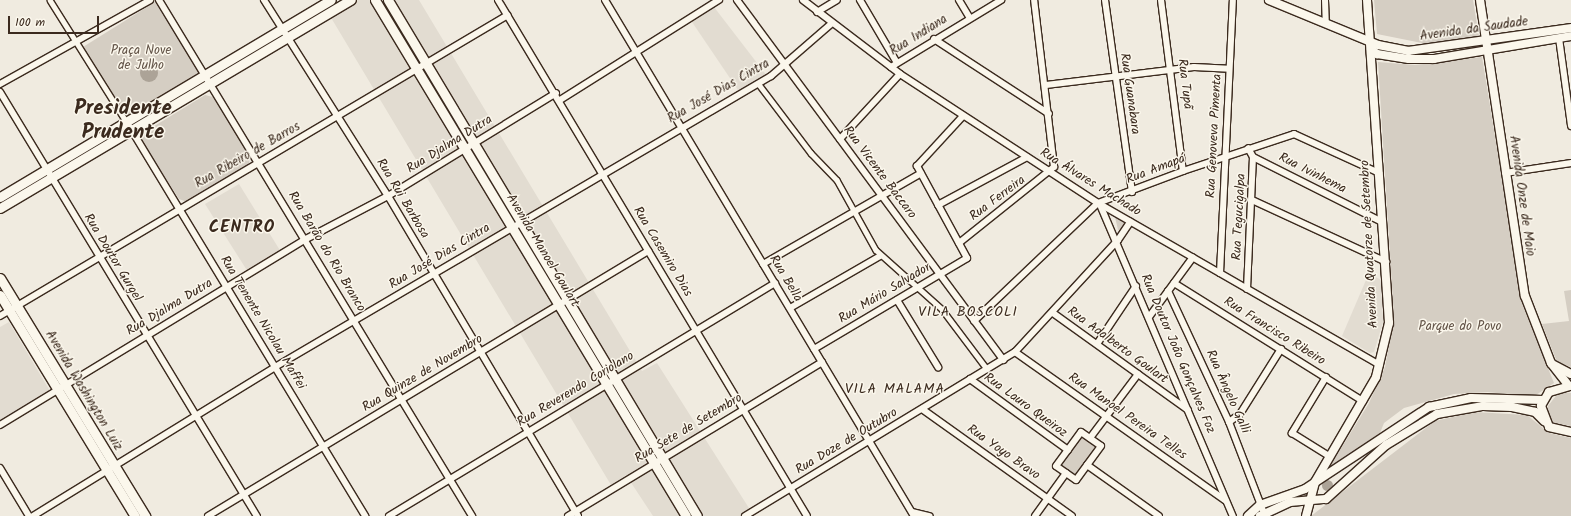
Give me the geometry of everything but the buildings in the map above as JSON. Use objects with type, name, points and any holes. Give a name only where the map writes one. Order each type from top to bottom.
[{"type":"main road","points":[[0,197],[331,0]]},
{"type":"main road","points":[[0,208],[351,0]]},
{"type":"main road","name":"Avenida Manoel Goulart","points":[[375,0],[416,68],[520,222],[568,299],[610,382]]},
{"type":"main road","name":"Avenida Manoel Goulart","points":[[388,0],[425,63],[512,227],[558,305],[610,382],[658,461],[697,516]]},
{"type":"main road","name":"Avenida Washington Luiz","points":[[0,278],[12,307],[111,468],[145,516]]},
{"type":"main road","name":"Avenida Washington Luiz","points":[[0,295],[12,307]]},
{"type":"main road","name":"Avenida Manoel Goulart","points":[[658,461],[686,516]]},
{"type":"main road","name":"Avenida Washington Luiz","points":[[111,468],[135,516]]},
{"type":"street","name":"Rua Tenente Nicolau Maffei","points":[[50,0],[131,130],[365,516]]},
{"type":"street","points":[[0,84],[150,0]]},
{"type":"street","name":"Rua Barão do Rio Branco","points":[[159,0],[212,83],[472,516]]},
{"type":"street","name":"Rua Rui Barbosa","points":[[264,0],[388,196],[577,514]]},
{"type":"street","name":"Rua Casemiro Dias","points":[[498,0],[556,93],[648,251],[807,516]]},
{"type":"street","name":"Rua Bella","points":[[605,0],[913,514]]},
{"type":"street","points":[[560,100],[637,53],[719,0]]},
{"type":"street","name":"Rua Vicente Baccaro","points":[[737,0],[883,195],[1003,360]]},
{"type":"street","name":"Rua Álvares Machado","points":[[803,0],[831,24],[900,74],[1098,203],[1380,365]]},
{"type":"street","points":[[817,12],[837,0]]},
{"type":"street","points":[[860,0],[896,61]]},
{"type":"street","points":[[959,0],[970,18]]},
{"type":"street","name":"Rua Indiana","points":[[891,67],[896,61],[1001,0]]},
{"type":"street","points":[[1034,0],[1055,158],[1051,172]]},
{"type":"street","name":"Rua Guanabara","points":[[1105,0],[1132,192]]},
{"type":"street","name":"Rua Tupã","points":[[1160,0],[1171,70],[1183,171]]},
{"type":"street","name":"Rua Genoveva Pimenta","points":[[1220,273],[1224,157],[1233,0]]},
{"type":"street","name":"Avenida da Saudade","points":[[1268,0],[1326,23],[1370,46],[1378,54],[1409,59],[1434,59],[1571,36]]},
{"type":"street","points":[[1325,0],[1326,23]]},
{"type":"street","name":"Avenida Quatorze de Setembro","points":[[1306,516],[1315,482],[1329,456],[1363,401],[1380,365],[1389,323],[1367,0]]},
{"type":"street","name":"Avenida Onze de Maio","points":[[1480,0],[1526,296],[1551,363],[1570,386]]},
{"type":"street","name":"Rua Ribeiro de Barros","points":[[0,316],[12,307],[178,208],[260,164],[416,68],[508,15]]},
{"type":"street","name":"Rua José Dias Cintra","points":[[33,516],[275,367],[602,173],[758,83],[785,65],[831,24]]},
{"type":"street","name":"Avenida da Saudade","points":[[1370,46],[1408,51],[1426,51],[1486,40],[1571,28]]},
{"type":"street","points":[[1559,38],[1571,126]]},
{"type":"street","points":[[934,40],[1049,114]]},
{"type":"street","points":[[1046,85],[1171,70],[1229,69]]},
{"type":"street","name":"Rua Indiana","points":[[840,139],[900,74]]},
{"type":"street","points":[[758,83],[811,153],[837,180],[853,212],[880,256],[919,287],[946,314],[987,369]]},
{"type":"street","name":"Rua Doutor Gurgel","points":[[0,92],[50,178],[257,516]]},
{"type":"street","name":"Rua Djalma Dutra","points":[[0,425],[226,286],[306,239],[388,196],[556,93]]},
{"type":"street","points":[[958,243],[917,166],[963,116]]},
{"type":"street","name":"Rua Amapá","points":[[974,321],[1098,203],[1132,192],[1183,171],[1248,148],[1294,134],[1379,173]]},
{"type":"street","name":"Rua Tegucigalpa","points":[[1247,289],[1253,158],[1248,148]]},
{"type":"street","points":[[938,205],[1027,157]]},
{"type":"street","name":"Rua Ivinhema","points":[[1253,158],[1382,222]]},
{"type":"street","points":[[1506,173],[1571,163]]},
{"type":"street","points":[[763,264],[921,172]]},
{"type":"street","name":"Rua Ferreira","points":[[958,243],[1051,172]]},
{"type":"street","points":[[1252,200],[1386,262]]},
{"type":"street","name":"Rua Doutor João Gonçalves Foz","points":[[1098,203],[1118,240],[1233,516]]},
{"type":"street","name":"Rua Doze de Outubro","points":[[745,516],[1015,352],[1053,313],[1118,240],[1130,222]]},
{"type":"street","name":"Rua Mário Salvador","points":[[814,349],[967,258],[958,243]]},
{"type":"street","name":"Rua Quinze de Novembro","points":[[208,516],[324,448],[648,251]]},
{"type":"street","points":[[790,308],[880,256]]},
{"type":"street","points":[[1149,317],[1193,258]]},
{"type":"street","name":"Rua Francisco Ribeiro","points":[[1174,283],[1363,401]]},
{"type":"street","name":"Rua Reverendo Coriolano","points":[[389,516],[775,284]]},
{"type":"street","points":[[1097,344],[1136,286]]},
{"type":"street","name":"Rua Ângelo Galli","points":[[1168,291],[1229,422],[1263,515]]},
{"type":"street","points":[[897,300],[938,367]]},
{"type":"street","name":"Rua Adalberto Goulart","points":[[1053,313],[1189,410]]},
{"type":"street","points":[[1229,422],[1240,414],[1281,349]]},
{"type":"street","name":"Rua Manoel Pereira Telles","points":[[1015,352],[1107,415],[1226,501]]},
{"type":"street","name":"Rua Sete de Setembro","points":[[568,516],[577,514],[658,461],[822,362]]},
{"type":"street","points":[[1551,363],[1571,374]]},
{"type":"street","points":[[1090,438],[1138,374]]},
{"type":"street","points":[[1326,377],[1292,433],[1329,456]]},
{"type":"street","name":"Rua Lauro Queiroz","points":[[970,379],[1068,450]]},
{"type":"street","points":[[1248,516],[1260,505],[1315,482],[1429,407],[1471,398],[1543,400],[1556,388],[1570,386]]},
{"type":"street","points":[[1543,400],[1544,420]]},
{"type":"street","points":[[1263,515],[1290,502],[1309,502],[1326,499],[1386,445],[1437,414],[1476,406],[1512,407],[1535,412],[1557,432],[1571,432]]},
{"type":"street","name":"Rua Yoyo Bravo","points":[[922,409],[1072,516]]},
{"type":"street","points":[[1081,432],[1090,438],[1101,446],[1076,480],[1056,466],[1081,432]]},
{"type":"street","points":[[1088,465],[1159,516]]},
{"type":"street","points":[[0,468],[29,516]]},
{"type":"street","points":[[1035,516],[1066,473]]},
{"type":"street","points":[[913,514],[930,516]]},
{"type":"shaded area","points":[[358,0],[371,0],[683,516],[653,516],[626,475],[611,485],[330,16]]},
{"type":"shaded area","points":[[393,0],[419,0],[642,371],[657,363],[754,516],[703,516]]},
{"type":"shaded area","points":[[714,7],[767,76],[738,90],[692,22]]},
{"type":"shaded area","points":[[149,64],[155,67],[158,73],[155,79],[149,82],[143,79],[140,73],[143,67]]},
{"type":"shaded area","points":[[239,184],[281,252],[248,272],[205,204]]},
{"type":"shaded area","points":[[1369,273],[1381,280],[1383,322],[1374,352],[1370,353],[1342,336]]},
{"type":"shaded area","points":[[9,322],[50,391],[0,421],[0,327]]},
{"type":"shaded area","points":[[1325,480],[1329,480],[1331,481],[1331,489],[1325,490],[1322,487],[1322,483]]},
{"type":"green space","points":[[1374,0],[1473,0],[1479,37],[1427,44],[1377,34]]},
{"type":"green space","name":"Praça Nove de Julho","points":[[155,2],[199,73],[127,117],[83,47]]},
{"type":"green space","name":"Parque do Povo","points":[[1482,57],[1523,306],[1554,383],[1533,397],[1488,392],[1454,394],[1404,408],[1384,423],[1380,433],[1329,468],[1369,403],[1385,367],[1394,319],[1378,62],[1415,65]]},
{"type":"green space","points":[[205,95],[213,97],[250,155],[249,164],[187,202],[179,199],[141,140],[143,133]]},
{"type":"green space","points":[[1115,217],[1126,224],[1121,229],[1118,230]]},
{"type":"green space","points":[[1571,290],[1571,367],[1557,362],[1542,324],[1569,321],[1564,291]]},
{"type":"green space","points":[[1559,392],[1571,393],[1571,426],[1554,423],[1548,416],[1548,406]]},
{"type":"green space","points":[[1475,412],[1527,415],[1549,433],[1571,438],[1571,516],[1311,516],[1435,421]]},
{"type":"green space","points":[[1082,436],[1098,447],[1076,476],[1061,465]]},
{"type":"district","name":"Presidente Prudente","points":[[123,121]]},
{"type":"district","name":"CENTRO","points":[[242,228]]},
{"type":"district","name":"VILA BOSCOLI","points":[[968,312]]},
{"type":"district","name":"VILA MALAMA","points":[[895,389]]}]
